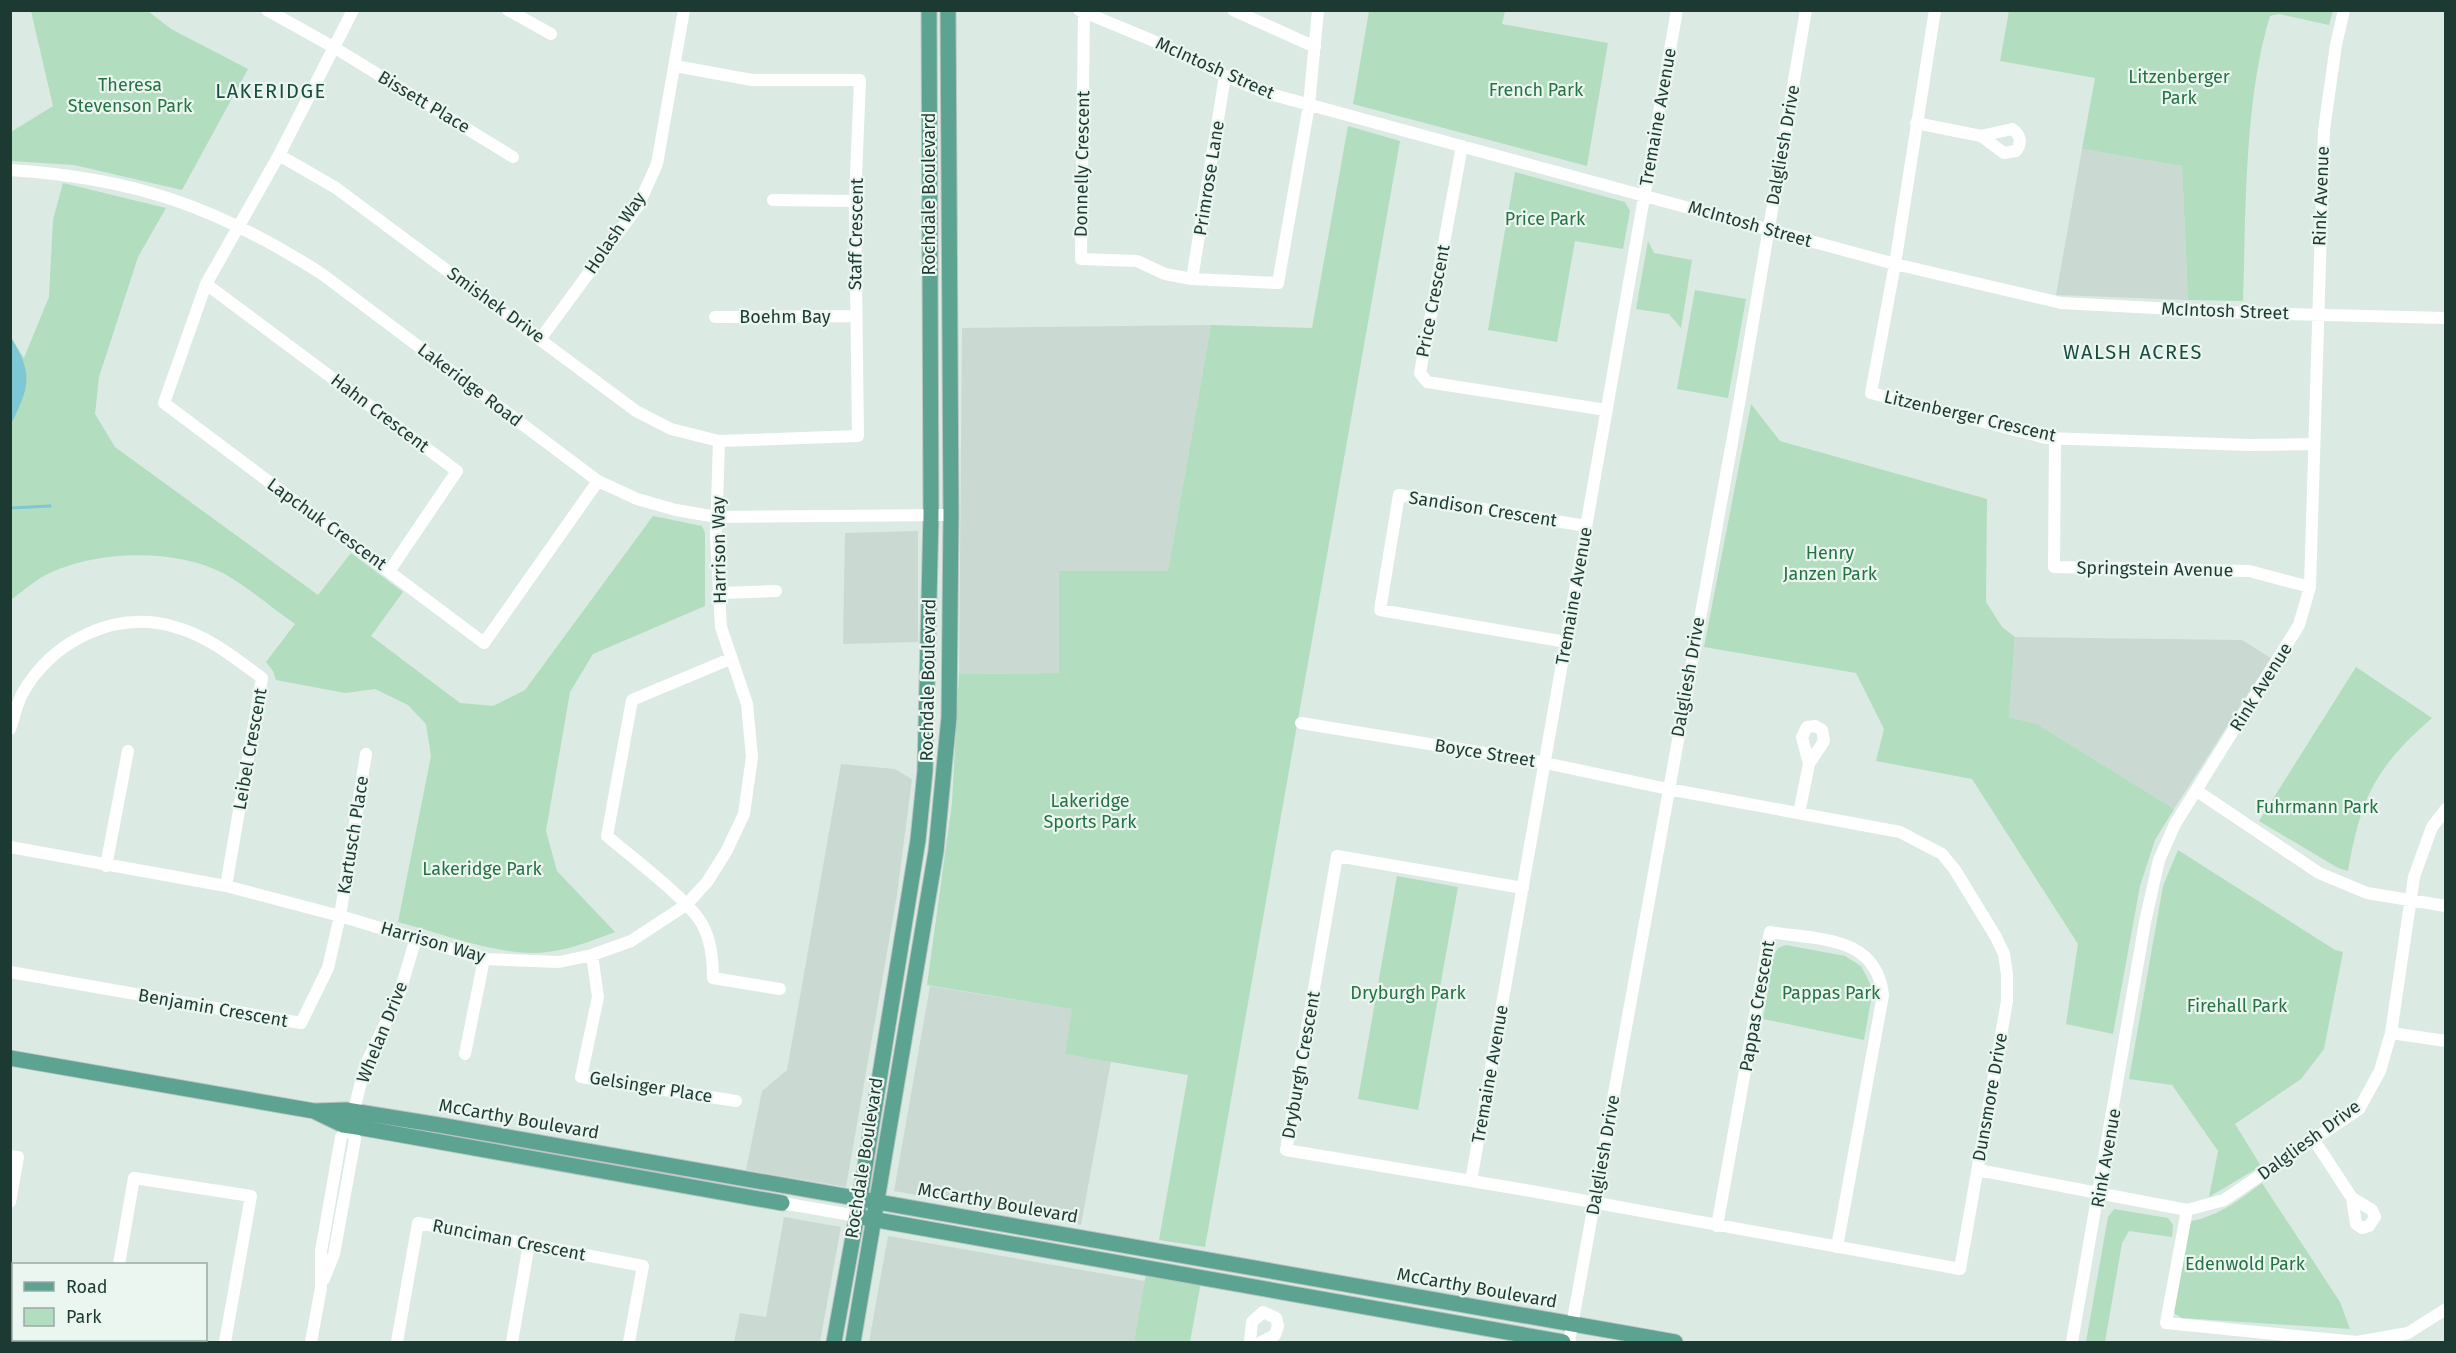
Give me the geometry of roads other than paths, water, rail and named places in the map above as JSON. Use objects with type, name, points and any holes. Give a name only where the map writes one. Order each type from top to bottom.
[{"type":"main road","name":"Rochdale Boulevard","points":[[834,1342],[857,1216],[918,840],[925,771],[931,515],[929,10]]},
{"type":"main road","name":"Rochdale Boulevard","points":[[853,1342],[944,796],[950,717],[948,10]]},
{"type":"main road","name":"McCarthy Boulevard","points":[[10,1058],[314,1111],[782,1203]]},
{"type":"main road","name":"McCarthy Boulevard","points":[[351,1118],[860,1198],[1675,1342]]},
{"type":"main road","name":"McCarthy Boulevard","points":[[857,1216],[1563,1342]]},
{"type":"street","name":"Bissett Place","points":[[267,10],[513,157]]},
{"type":"street","name":"Lapchuk Crescent","points":[[353,10],[279,155],[206,284],[164,403],[390,570],[484,643],[598,481]]},
{"type":"street","points":[[508,10],[551,34]]},
{"type":"street","name":"Holash Way","points":[[541,338],[638,206],[657,164],[684,10]]},
{"type":"street","points":[[1233,10],[1315,47]]},
{"type":"street","points":[[1309,105],[1318,10]]},
{"type":"street","name":"Tremaine Avenue","points":[[1471,1180],[1677,10]]},
{"type":"street","name":"Dalgliesh Drive","points":[[1569,1342],[1806,10]]},
{"type":"street","name":"Litzenberger Crescent","points":[[1935,10],[1895,264],[1871,393],[2046,438],[2249,445],[2314,444]]},
{"type":"street","name":"Rink Avenue","points":[[2072,1342],[2100,1193],[2145,922],[2159,860],[2175,824],[2299,625],[2310,587],[2324,130],[2336,45],[2344,10]]},
{"type":"street","name":"McIntosh Street","points":[[1082,11],[1168,46],[1225,76],[1266,93],[1895,264],[2072,305],[2445,318]]},
{"type":"street","name":"Donnelly Crescent","points":[[1082,11],[1081,259],[1137,261],[1165,274],[1192,279],[1278,283],[1309,105]]},
{"type":"street","name":"Staff Crescent","points":[[675,66],[752,80],[860,80],[855,201],[858,436],[719,441]]},
{"type":"street","name":"Primrose Lane","points":[[1192,279],[1225,76]]},
{"type":"street","points":[[1916,123],[1981,136]]},
{"type":"street","name":"Price Crescent","points":[[1462,146],[1420,373],[1427,382],[1606,410]]},
{"type":"street","name":"Smishek Drive","points":[[279,155],[336,188],[541,338],[636,411],[671,429],[719,441]]},
{"type":"street","name":"Lakeridge Road","points":[[10,170],[74,174],[124,184],[178,200],[274,243],[322,274],[598,481],[637,499],[676,510],[717,517],[951,515]]},
{"type":"street","points":[[773,200],[855,201]]},
{"type":"street","name":"Hahn Crescent","points":[[206,284],[457,471],[390,570]]},
{"type":"street","name":"Boehm Bay","points":[[715,317],[855,316]]},
{"type":"street","name":"Springstein Avenue","points":[[2055,438],[2054,567],[2249,571],[2310,587]]},
{"type":"street","name":"Harrison Way","points":[[10,847],[226,886],[340,916],[484,959],[559,962],[592,955],[632,941],[686,905],[707,882],[726,852],[744,814],[752,757],[747,704],[721,627],[717,517],[719,441]]},
{"type":"street","name":"Sandison Crescent","points":[[1566,642],[1380,610],[1399,495],[1586,526]]},
{"type":"street","points":[[718,593],[776,591]]},
{"type":"street","name":"Leibel Crescent","points":[[10,729],[22,695],[43,665],[77,637],[117,623],[147,622],[175,627],[216,644],[261,678],[226,886]]},
{"type":"street","points":[[730,659],[632,700],[607,836],[686,905],[702,924],[713,957],[713,978],[780,989]]},
{"type":"street","name":"Boyce Street","points":[[1300,723],[1545,763],[1668,789]]},
{"type":"street","points":[[106,866],[128,751]]},
{"type":"street","name":"Kartusch Place","points":[[340,916],[366,754]]},
{"type":"street","points":[[1799,813],[1809,764]]},
{"type":"street","name":"Dunsmore Drive","points":[[1595,1204],[1960,1269],[1978,1170],[2007,1001],[2007,974],[2004,954],[1996,937],[1942,854],[1900,832],[1668,789]]},
{"type":"street","points":[[2197,791],[2319,873],[2367,893],[2445,906]]},
{"type":"street","name":"Dalgliesh Drive","points":[[1978,1170],[2187,1210],[2224,1200],[2359,1109],[2380,1071],[2391,1033],[2410,900],[2421,856],[2432,827],[2445,809]]},
{"type":"street","name":"Dryburgh Crescent","points":[[1523,888],[1338,856],[1286,1150],[1471,1180],[1595,1204]]},
{"type":"street","name":"Benjamin Crescent","points":[[10,972],[301,1023],[328,968],[340,916]]},
{"type":"street","name":"Pappas Crescent","points":[[1717,1226],[1770,932],[1848,945],[1861,951],[1871,962],[1881,978],[1883,995],[1837,1247]]},
{"type":"street","name":"Whelan Drive","points":[[311,1342],[321,1288],[321,1251],[341,1137],[351,1118],[365,1066],[399,994],[416,938]]},
{"type":"street","name":"Gelsinger Place","points":[[592,955],[598,997],[581,1077],[736,1101]]},
{"type":"street","points":[[465,1054],[484,959]]},
{"type":"street","points":[[2391,1033],[2445,1041]]},
{"type":"street","points":[[2314,1140],[2352,1198]]},
{"type":"street","points":[[10,1156],[18,1157],[10,1202]]},
{"type":"street","points":[[119,1263],[134,1178],[251,1196],[225,1342]]},
{"type":"street","name":"McCarthy Boulevard","points":[[782,1203],[857,1216]]},
{"type":"street","points":[[2187,1210],[2166,1323],[2357,1342],[2408,1333],[2445,1308]]},
{"type":"street","name":"Runciman Crescent","points":[[397,1342],[418,1223],[643,1266],[629,1342]]},
{"type":"street","points":[[512,1342],[529,1244]]},
{"type":"street","points":[[1250,1342],[1252,1322],[1263,1312],[1276,1318],[1278,1326],[1275,1335],[1261,1342]]},
{"type":"water","points":[[11,337],[23,361],[26,380],[22,400],[11,424]]},
{"type":"waterway","points":[[10,508],[50,506]]},
{"type":"district","name":"LAKERIDGE","points":[[271,91]]},
{"type":"district","name":"WALSH ACRES","points":[[2133,352]]},
{"type":"park label","name":"Litzenberger Park","points":[[2179,88]]},
{"type":"park label","name":"French Park","points":[[1536,90]]},
{"type":"park label","name":"Theresa Stevenson Park","points":[[130,95]]},
{"type":"park label","name":"Price Park","points":[[1545,219]]},
{"type":"park label","name":"Henry Janzen Park","points":[[1830,563]]},
{"type":"park label","name":"Fuhrmann Park","points":[[2317,807]]},
{"type":"park label","name":"Lakeridge Sports Park","points":[[1090,811]]},
{"type":"park label","name":"Lakeridge Park","points":[[482,869]]},
{"type":"park label","name":"Dryburgh Park","points":[[1408,993]]},
{"type":"park label","name":"Pappas Park","points":[[1831,993]]},
{"type":"park label","name":"Firehall Park","points":[[2237,1006]]},
{"type":"park label","name":"Edenwold Park","points":[[2245,1264]]}]
